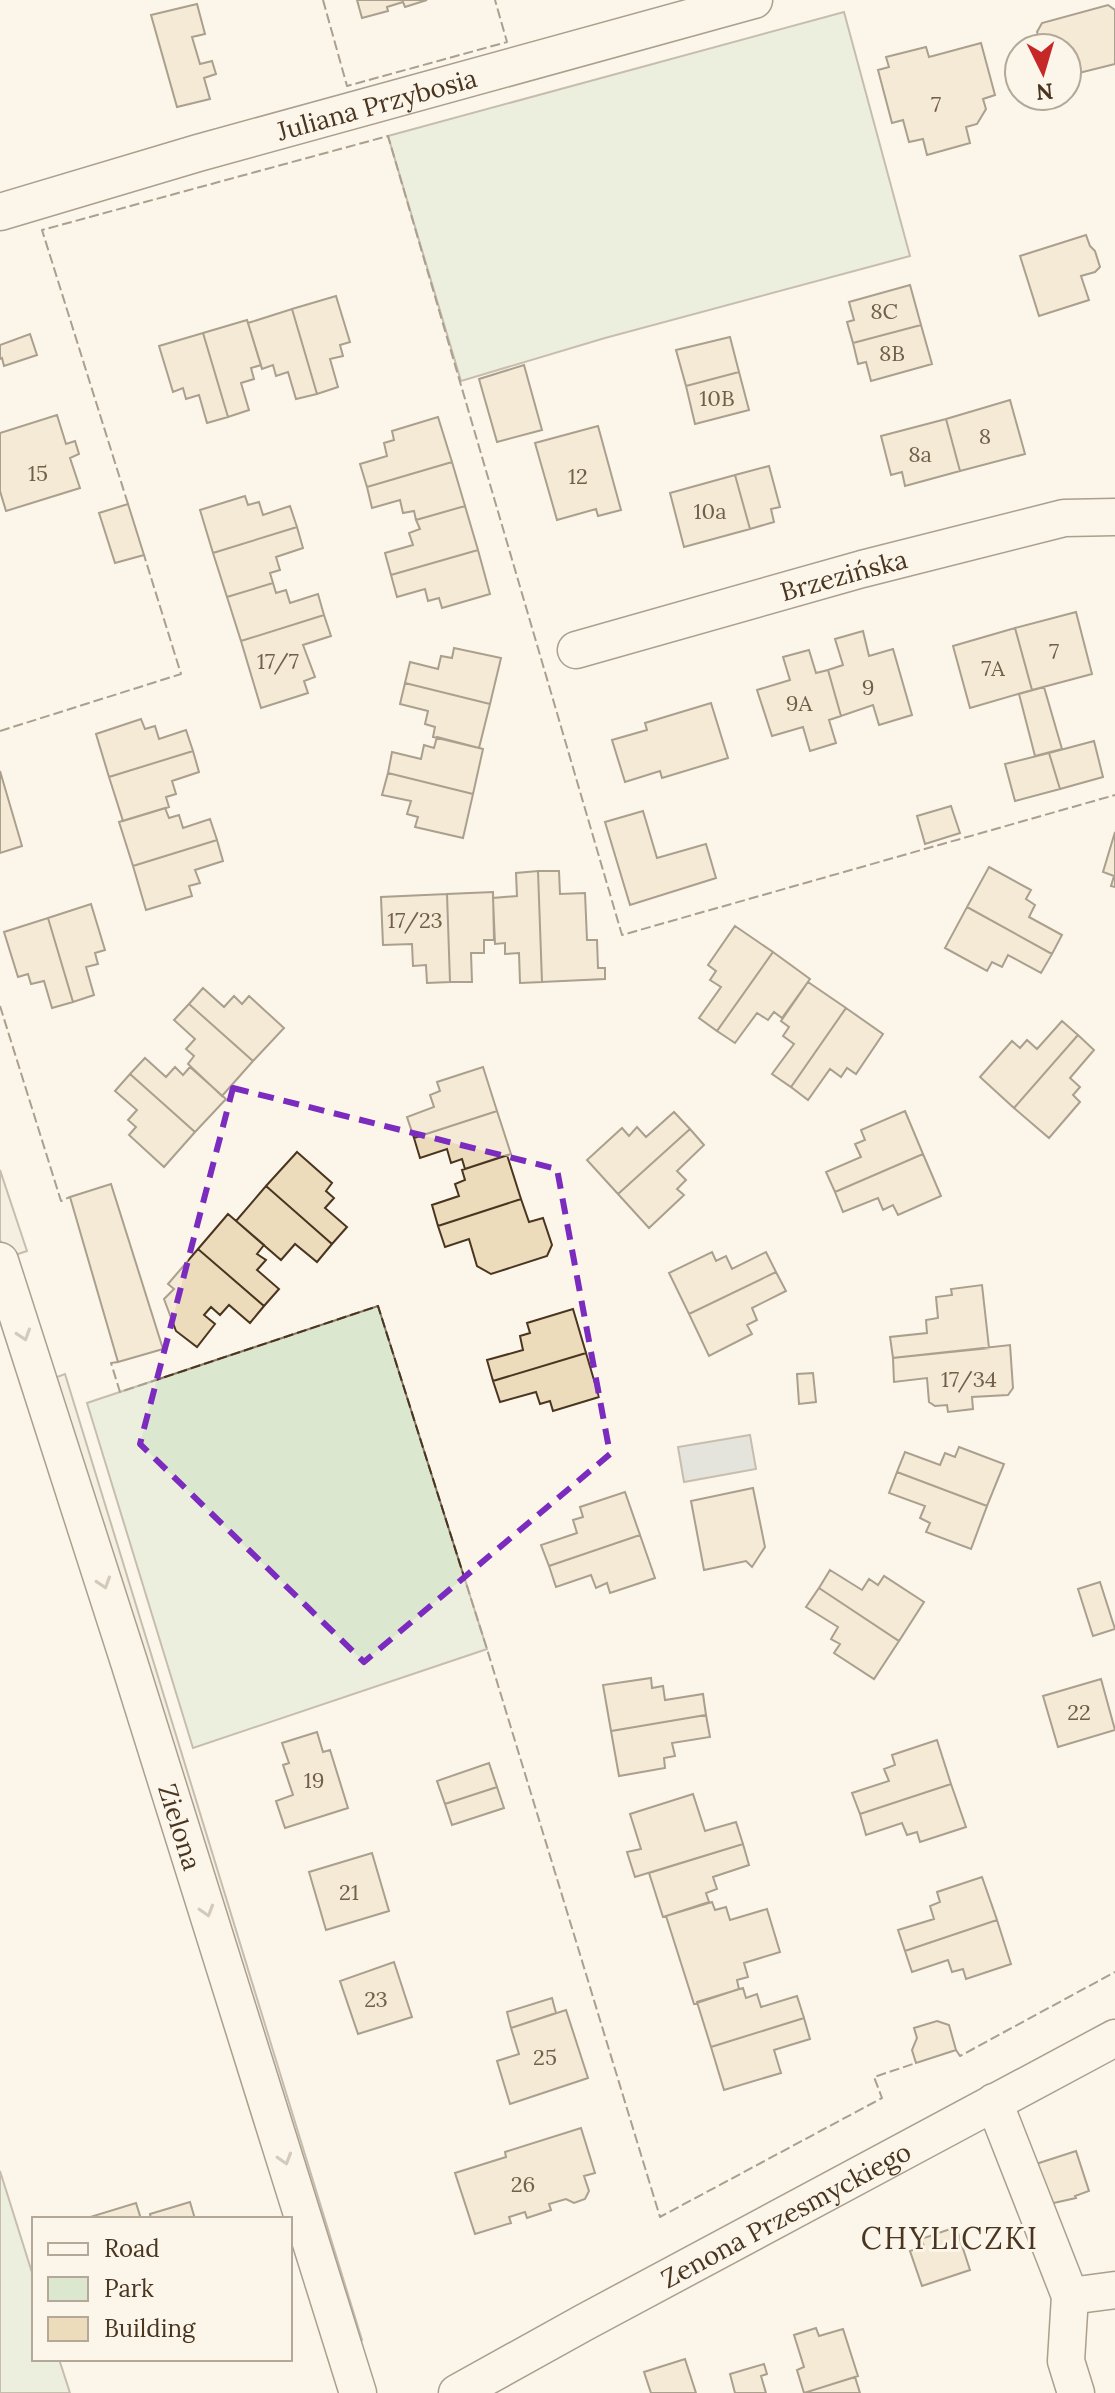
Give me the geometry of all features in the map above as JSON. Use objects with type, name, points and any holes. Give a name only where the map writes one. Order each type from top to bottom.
[{"type":"street","name":"Juliana Przybosia","points":[[0,212],[198,153],[754,0]]},
{"type":"street","name":"Brzezińska","points":[[576,650],[862,569],[1064,518],[1115,517]]},
{"type":"street","name":"Zielona","points":[[0,1261],[358,2393]]},
{"type":"street","name":"Zenona Przesmyckiego","points":[[457,2393],[1115,2038]]},
{"type":"street","points":[[994,2102],[1070,2296],[1066,2361],[1076,2393]]},
{"type":"street","points":[[1070,2296],[1115,2290]]},
{"type":"highlighted area","points":[[233,1088],[557,1169],[610,1454],[364,1662],[140,1444]]},
{"type":"green space","points":[[844,12],[910,256],[605,338],[461,381],[388,136]]},
{"type":"green space","points":[[378,1306],[487,1649],[193,1748],[87,1403]]},
{"type":"green space","points":[[0,2171],[32,2273],[32,2361],[60,2361],[70,2393],[0,2393]]},
{"type":"shaded area","points":[[0,1170],[27,1251],[6,1258],[0,1239]]},
{"type":"shaded area","points":[[65,1374],[362,2340],[347,2346],[46,1381]]},
{"type":"shaded area","points":[[750,1435],[756,1469],[684,1482],[678,1447]]},
{"type":"building","points":[[357,0],[427,0],[405,7],[403,2],[387,7],[388,11],[362,18]]},
{"type":"building","points":[[197,4],[205,34],[192,37],[200,64],[212,61],[216,74],[204,78],[210,99],[177,107],[151,15]]},
{"type":"building","points":[[1108,5],[1115,10],[1115,64],[1083,72],[1083,32],[1037,32],[1042,23]]},
{"type":"building","points":[[981,43],[995,95],[983,99],[986,109],[977,124],[966,127],[970,143],[927,155],[923,139],[909,142],[903,120],[892,123],[878,70],[889,67],[886,57],[926,47],[929,57]]},
{"type":"building","points":[[1086,235],[1100,267],[1081,276],[1089,300],[1039,316],[1020,256]]},
{"type":"building","points":[[910,285],[921,325],[853,343],[847,322],[854,320],[849,302]]},
{"type":"building","points":[[336,296],[350,342],[340,345],[343,356],[330,359],[338,387],[317,394],[292,309]]},
{"type":"building","points":[[292,309],[317,394],[296,399],[288,372],[276,376],[273,365],[262,369],[248,323]]},
{"type":"building","points":[[247,320],[261,365],[251,368],[254,379],[241,383],[249,410],[228,417],[203,333]]},
{"type":"building","points":[[921,325],[932,364],[871,381],[866,362],[858,364],[853,343]]},
{"type":"building","points":[[203,333],[228,417],[207,423],[199,395],[186,399],[183,388],[173,392],[159,346]]},
{"type":"building","points":[[30,334],[37,355],[4,366],[0,359],[0,345]]},
{"type":"building","points":[[730,337],[739,372],[686,386],[676,350]]},
{"type":"building","points":[[524,365],[542,430],[497,442],[479,379]]},
{"type":"building","points":[[739,372],[749,410],[695,424],[686,386]]},
{"type":"building","points":[[1010,400],[1025,454],[960,471],[946,419]]},
{"type":"building","points":[[57,415],[66,444],[75,441],[79,454],[70,458],[80,488],[6,511],[0,491],[0,433]]},
{"type":"building","points":[[438,417],[452,462],[367,487],[360,464],[387,456],[384,443],[394,440],[392,431]]},
{"type":"building","points":[[946,419],[960,471],[905,486],[902,472],[891,475],[881,436]]},
{"type":"building","points":[[598,426],[621,510],[598,516],[596,509],[557,520],[535,443]]},
{"type":"building","points":[[452,462],[465,506],[416,520],[414,511],[403,513],[400,500],[372,508],[367,487]]},
{"type":"building","points":[[769,466],[780,507],[771,509],[774,522],[750,529],[735,475]]},
{"type":"building","points":[[735,475],[750,529],[684,547],[670,493]]},
{"type":"building","points":[[245,496],[248,505],[259,502],[263,515],[290,506],[297,527],[213,553],[200,510]]},
{"type":"building","points":[[128,504],[144,555],[115,563],[99,513]]},
{"type":"building","points":[[465,506],[478,550],[391,575],[385,553],[413,545],[409,533],[420,529],[416,520]]},
{"type":"building","points":[[297,527],[303,548],[276,557],[280,570],[270,573],[273,583],[227,597],[213,553]]},
{"type":"building","points":[[478,550],[490,594],[442,608],[439,598],[428,601],[425,589],[397,597],[391,575]]},
{"type":"building","points":[[273,583],[276,593],[286,590],[290,603],[318,594],[324,615],[241,641],[227,597]]},
{"type":"building","points":[[1076,612],[1092,674],[1032,690],[1015,628]]},
{"type":"building","points":[[324,615],[331,636],[303,645],[315,677],[304,681],[308,693],[261,708],[241,641]]},
{"type":"building","points":[[1015,628],[1032,690],[970,708],[953,646]]},
{"type":"building","points":[[863,631],[869,656],[893,649],[912,715],[879,725],[873,705],[841,716],[828,670],[843,665],[835,639]]},
{"type":"building","points":[[454,648],[501,658],[490,704],[405,683],[410,662],[438,669],[441,656],[452,658]]},
{"type":"building","points":[[809,650],[816,673],[828,670],[841,716],[829,720],[836,743],[810,751],[803,727],[772,736],[757,690],[790,680],[783,657]]},
{"type":"building","points":[[405,683],[490,704],[479,748],[433,737],[435,727],[425,724],[428,711],[400,704]]},
{"type":"building","points":[[1044,687],[1062,749],[1035,756],[1019,694]]},
{"type":"building","points":[[711,703],[728,758],[662,778],[660,771],[625,782],[612,740],[647,730],[645,723]]},
{"type":"building","points":[[141,719],[145,729],[155,726],[159,739],[186,730],[193,751],[109,777],[96,734]]},
{"type":"building","points":[[437,737],[483,749],[473,794],[388,773],[392,752],[421,759],[424,745],[434,748]]},
{"type":"building","points":[[1094,741],[1103,777],[1060,789],[1049,753]]},
{"type":"building","points":[[193,751],[199,772],[172,781],[176,794],[166,797],[169,807],[123,821],[109,777]]},
{"type":"building","points":[[1049,753],[1060,789],[1015,801],[1005,764]]},
{"type":"building","points":[[0,771],[22,846],[0,853]]},
{"type":"building","points":[[388,773],[473,794],[463,838],[415,827],[418,817],[407,814],[411,801],[382,795]]},
{"type":"building","points":[[951,806],[960,833],[925,844],[917,816]]},
{"type":"building","points":[[165,808],[169,818],[179,815],[183,828],[210,819],[217,840],[133,866],[119,822]]},
{"type":"building","points":[[643,811],[657,858],[706,844],[716,878],[630,905],[605,822]]},
{"type":"building","points":[[1115,832],[1115,887],[1111,886],[1114,876],[1103,872]]},
{"type":"building","points":[[217,840],[223,861],[195,870],[200,883],[189,886],[192,896],[146,910],[133,866]]},
{"type":"building","points":[[989,867],[1031,890],[1026,899],[1035,905],[1029,917],[1062,935],[1052,954],[967,907]]},
{"type":"building","points":[[538,871],[559,871],[560,894],[585,893],[587,940],[597,940],[598,968],[605,968],[605,979],[542,982]]},
{"type":"building","points":[[538,871],[542,982],[520,983],[519,953],[505,954],[505,943],[495,944],[493,898],[517,896],[516,873]]},
{"type":"building","points":[[493,892],[494,940],[484,940],[484,953],[471,953],[472,982],[450,982],[447,894]]},
{"type":"building","points":[[447,894],[450,982],[427,983],[426,965],[413,966],[412,944],[383,945],[381,897]]},
{"type":"building","points":[[91,904],[105,950],[95,953],[98,964],[86,967],[94,995],[73,1002],[48,918]]},
{"type":"building","points":[[967,907],[1052,954],[1041,973],[1008,955],[1002,967],[992,962],[987,971],[945,948]]},
{"type":"building","points":[[48,918],[73,1002],[52,1008],[44,981],[31,984],[28,974],[18,977],[4,932]]},
{"type":"building","points":[[735,926],[773,952],[717,1031],[699,1018],[721,987],[710,980],[716,971],[708,965]]},
{"type":"building","points":[[773,952],[810,979],[782,1018],[774,1012],[768,1020],[757,1013],[735,1043],[717,1031]]},
{"type":"building","points":[[808,982],[846,1008],[791,1087],[772,1074],[794,1044],[783,1036],[789,1027],[781,1021]]},
{"type":"building","points":[[203,988],[224,1007],[234,996],[242,1004],[249,996],[284,1028],[253,1061],[189,1004]]},
{"type":"building","points":[[189,1004],[253,1061],[222,1096],[188,1064],[194,1056],[186,1049],[195,1039],[174,1020]]},
{"type":"building","points":[[846,1008],[883,1034],[856,1074],[847,1068],[841,1077],[830,1069],[808,1100],[791,1087]]},
{"type":"building","points":[[1062,1021],[1078,1035],[1014,1108],[980,1077],[1012,1041],[1020,1048],[1027,1040],[1037,1049]]},
{"type":"building","points":[[1078,1035],[1094,1050],[1070,1078],[1080,1087],[1073,1095],[1080,1102],[1049,1138],[1014,1108]]},
{"type":"building","points":[[145,1058],[166,1077],[175,1067],[183,1075],[190,1067],[226,1099],[195,1132],[130,1074]]},
{"type":"building","points":[[483,1067],[497,1111],[414,1138],[407,1117],[434,1107],[430,1095],[440,1091],[437,1082]]},
{"type":"building","points":[[130,1074],[195,1132],[164,1167],[129,1135],[136,1127],[128,1120],[137,1110],[115,1091]]},
{"type":"building","points":[[497,1111],[511,1154],[465,1169],[462,1159],[451,1163],[447,1149],[420,1158],[414,1138]]},
{"type":"building","points":[[905,1111],[923,1154],[835,1192],[826,1172],[861,1157],[855,1144],[865,1140],[861,1130]]},
{"type":"building","points":[[674,1112],[690,1129],[618,1194],[587,1160],[622,1128],[629,1136],[637,1127],[646,1137]]},
{"type":"building","points":[[690,1129],[704,1145],[677,1171],[686,1180],[677,1189],[684,1195],[649,1228],[618,1194]]},
{"type":"building","points":[[297,1152],[332,1183],[326,1191],[334,1198],[325,1208],[347,1227],[332,1244],[266,1186]]},
{"type":"building","points":[[923,1154],[941,1196],[898,1215],[893,1205],[883,1210],[878,1198],[843,1212],[835,1192]]},
{"type":"building","points":[[507,1155],[521,1199],[438,1226],[432,1205],[459,1196],[455,1184],[465,1180],[462,1170]]},
{"type":"building","points":[[111,1184],[163,1349],[118,1362],[70,1197]]},
{"type":"building","points":[[266,1186],[332,1244],[317,1262],[295,1244],[281,1260],[236,1221]]},
{"type":"building","points":[[521,1199],[529,1222],[543,1218],[552,1245],[547,1256],[491,1274],[477,1266],[469,1239],[445,1247],[438,1226]]},
{"type":"building","points":[[228,1214],[264,1245],[257,1254],[266,1260],[257,1270],[279,1289],[264,1306],[198,1249]]},
{"type":"building","points":[[198,1249],[264,1306],[250,1323],[229,1305],[220,1315],[211,1307],[204,1315],[215,1324],[197,1347],[176,1331],[164,1299],[174,1289],[168,1284]]},
{"type":"building","points":[[712,1252],[716,1261],[726,1256],[732,1269],[766,1252],[776,1272],[689,1314],[669,1273]]},
{"type":"building","points":[[776,1272],[786,1291],[752,1308],[757,1320],[747,1325],[752,1334],[709,1356],[689,1314]]},
{"type":"building","points":[[982,1285],[989,1348],[893,1358],[890,1337],[927,1333],[926,1320],[938,1318],[936,1297],[952,1295],[951,1289]]},
{"type":"building","points":[[573,1309],[586,1353],[493,1381],[487,1360],[523,1350],[520,1336],[530,1333],[527,1323]]},
{"type":"building","points":[[1010,1345],[1013,1388],[1008,1395],[972,1397],[973,1409],[948,1412],[947,1405],[935,1406],[929,1402],[927,1378],[894,1382],[893,1358]]},
{"type":"building","points":[[586,1353],[599,1397],[553,1411],[550,1401],[540,1404],[536,1392],[500,1402],[493,1381]]},
{"type":"building","points":[[813,1373],[816,1402],[799,1404],[797,1374]]},
{"type":"building","points":[[959,1447],[1004,1464],[987,1506],[897,1472],[905,1452],[940,1465],[945,1453],[955,1457]]},
{"type":"building","points":[[897,1472],[987,1506],[971,1549],[926,1532],[930,1523],[920,1518],[925,1506],[889,1493]]},
{"type":"building","points":[[753,1488],[765,1547],[752,1567],[746,1561],[704,1570],[691,1501]]},
{"type":"building","points":[[625,1492],[640,1535],[549,1566],[541,1545],[577,1533],[573,1520],[583,1517],[580,1507]]},
{"type":"building","points":[[640,1535],[655,1578],[610,1593],[607,1583],[596,1588],[591,1575],[556,1587],[549,1566]]},
{"type":"building","points":[[830,1570],[862,1590],[869,1579],[878,1585],[884,1576],[924,1602],[899,1641],[819,1588]]},
{"type":"building","points":[[1100,1582],[1115,1629],[1093,1636],[1078,1589]]},
{"type":"building","points":[[819,1588],[899,1641],[874,1679],[834,1653],[840,1644],[831,1639],[838,1627],[806,1607]]},
{"type":"building","points":[[651,1678],[652,1688],[663,1686],[665,1700],[703,1694],[706,1715],[611,1731],[603,1685]]},
{"type":"building","points":[[1101,1679],[1115,1730],[1058,1747],[1043,1696]]},
{"type":"building","points":[[706,1715],[710,1737],[672,1743],[675,1756],[664,1758],[665,1768],[619,1776],[611,1731]]},
{"type":"building","points":[[317,1732],[323,1752],[330,1750],[348,1808],[285,1828],[276,1801],[293,1795],[283,1765],[289,1763],[282,1743]]},
{"type":"building","points":[[937,1740],[951,1784],[860,1814],[852,1793],[889,1781],[884,1769],[895,1765],[892,1755]]},
{"type":"building","points":[[489,1763],[497,1787],[445,1804],[437,1781]]},
{"type":"building","points":[[951,1784],[966,1827],[920,1842],[917,1832],[907,1835],[902,1823],[866,1835],[860,1814]]},
{"type":"building","points":[[497,1787],[504,1808],[452,1825],[445,1804]]},
{"type":"building","points":[[693,1794],[705,1831],[736,1822],[743,1844],[635,1877],[627,1852],[641,1849],[630,1814]]},
{"type":"building","points":[[743,1844],[749,1865],[713,1877],[717,1889],[706,1893],[709,1902],[663,1917],[649,1873]]},
{"type":"building","points":[[372,1853],[389,1911],[326,1930],[309,1872]]},
{"type":"building","points":[[982,1877],[997,1920],[905,1951],[898,1930],[934,1919],[930,1906],[940,1902],[937,1892]]},
{"type":"building","points":[[712,1902],[715,1910],[726,1907],[730,1920],[767,1909],[780,1952],[744,1963],[748,1977],[737,1980],[739,1989],[694,2004],[666,1916]]},
{"type":"building","points":[[997,1920],[1011,1964],[966,1979],[963,1969],[952,1972],[948,1960],[912,1972],[905,1951]]},
{"type":"building","points":[[394,1962],[412,2017],[358,2034],[340,1981]]},
{"type":"building","points":[[743,1988],[746,1998],[757,1994],[761,2007],[797,1996],[804,2018],[711,2047],[697,2002]]},
{"type":"building","points":[[552,1998],[556,2013],[511,2028],[507,2012]]},
{"type":"building","points":[[566,2010],[588,2078],[510,2104],[497,2061],[519,2054],[511,2028]]},
{"type":"building","points":[[804,2018],[810,2039],[774,2050],[781,2073],[724,2090],[711,2047]]},
{"type":"building","points":[[937,2021],[949,2025],[956,2050],[916,2063],[912,2050],[917,2038],[914,2028]]},
{"type":"building","points":[[581,2128],[595,2173],[584,2176],[589,2191],[585,2199],[574,2203],[566,2199],[549,2204],[551,2210],[527,2218],[525,2212],[509,2217],[511,2223],[475,2234],[455,2173],[506,2157],[505,2152]]},
{"type":"building","points":[[1076,2151],[1089,2191],[1076,2198],[1049,2204],[1036,2164]]},
{"type":"building","points":[[190,2202],[194,2217],[151,2217],[150,2214]]},
{"type":"building","points":[[136,2203],[140,2217],[90,2217]]},
{"type":"building","points":[[956,2227],[970,2270],[922,2286],[910,2251],[924,2246],[921,2239]]},
{"type":"building","points":[[816,2328],[819,2336],[843,2329],[858,2376],[804,2393],[797,2370],[804,2367],[794,2335]]},
{"type":"building","points":[[685,2359],[696,2393],[651,2393],[644,2372]]},
{"type":"building","points":[[764,2364],[767,2374],[761,2376],[766,2393],[735,2393],[730,2374]]},
{"type":"building","points":[[855,2377],[860,2393],[804,2393]]},
{"type":"fence","points":[[323,0],[347,86],[507,42],[495,0]]},
{"type":"fence","points":[[128,504],[42,230],[388,136],[622,935],[1115,795]]},
{"type":"fence","points":[[0,731],[181,674],[144,555]]},
{"type":"fence","points":[[0,1006],[61,1201],[70,1197]]},
{"type":"fence","points":[[118,1362],[111,1363],[120,1392],[378,1306],[487,1649],[660,2217],[882,2098],[874,2077],[916,2063]]},
{"type":"fence","points":[[956,2050],[960,2056],[1115,1972]]},
{"type":"district","name":"CHYLICZKI","points":[[950,2238]]}]
